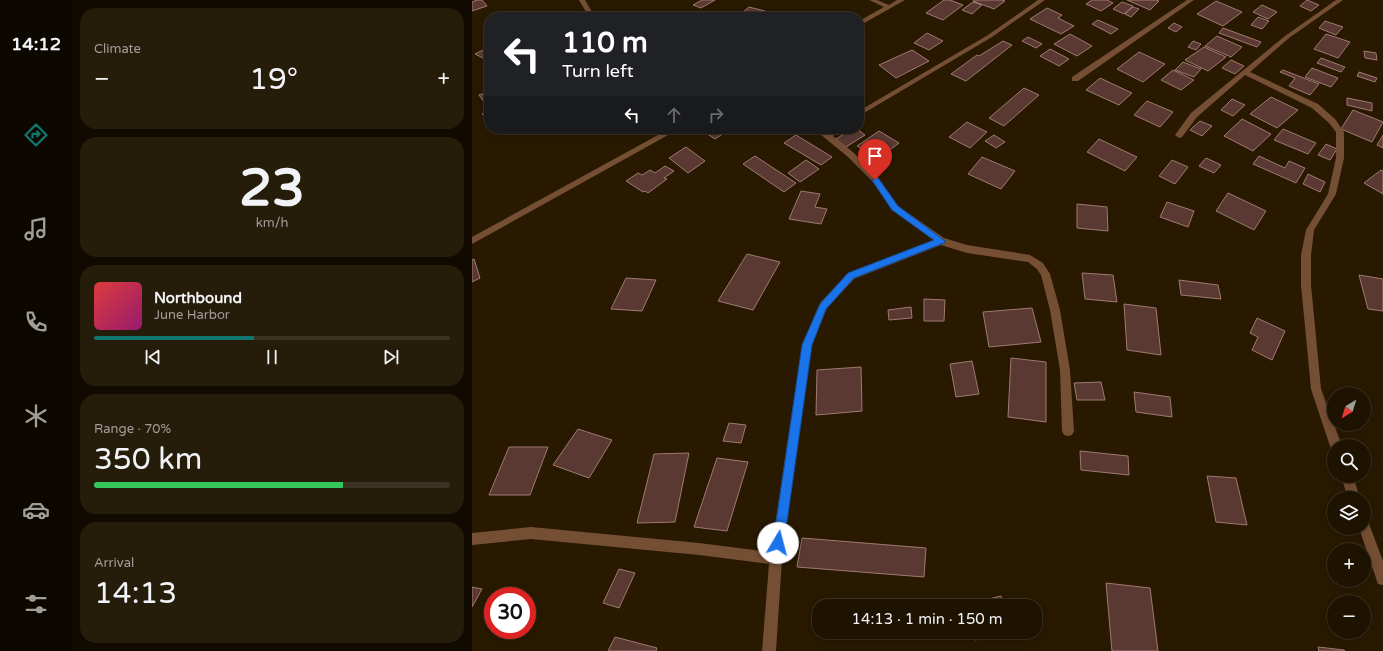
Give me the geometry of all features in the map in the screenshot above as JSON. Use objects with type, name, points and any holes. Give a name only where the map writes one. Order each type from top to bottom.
[{"type":"street","points":[[582,0],[589,12]]},
{"type":"street","points":[[872,0],[889,7]]},
{"type":"street","points":[[864,21],[902,0]]},
{"type":"street","points":[[864,111],[990,36],[1042,0]]},
{"type":"street","points":[[1075,79],[1191,0]]},
{"type":"street","points":[[1179,135],[1194,115],[1246,73],[1287,37],[1340,0]]},
{"type":"street","points":[[1246,73],[1315,106],[1332,121],[1340,132],[1340,158],[1332,194],[1310,230],[1306,255],[1306,285],[1316,389],[1334,439]]},
{"type":"street","points":[[472,241],[666,134]]},
{"type":"street","points":[[825,134],[851,155],[875,180],[895,208],[941,241],[967,249],[1030,259],[1040,266],[1045,274],[1055,310],[1065,370],[1068,431]]},
{"type":"street","points":[[769,651],[776,558],[807,345],[823,306],[851,276],[941,241]]},
{"type":"street","points":[[472,539],[531,533],[776,558]]},
{"type":"street","points":[[1367,535],[1383,580]]},
{"type":"building","points":[[482,0],[487,6],[472,11],[472,2]]},
{"type":"building","points":[[702,0],[715,0],[701,8],[693,5]]},
{"type":"building","points":[[944,0],[950,0],[963,5],[943,20],[926,13]]},
{"type":"building","points":[[1092,0],[1107,0],[1113,3],[1101,11],[1086,4]]},
{"type":"building","points":[[1127,0],[1156,0],[1159,1],[1150,10]]},
{"type":"building","points":[[1307,0],[1319,5],[1311,11],[1300,6]]},
{"type":"building","points":[[973,1],[1005,1],[994,9]]},
{"type":"building","points":[[1216,1],[1242,12],[1223,26],[1197,14]]},
{"type":"building","points":[[973,2],[982,5],[972,14],[962,10]]},
{"type":"building","points":[[1122,2],[1133,6],[1124,14],[1113,9]]},
{"type":"building","points":[[1262,5],[1277,12],[1268,19],[1253,12]]},
{"type":"building","points":[[749,7],[765,11],[764,12],[743,12]]},
{"type":"building","points":[[1133,7],[1139,9],[1131,17],[1125,14]]},
{"type":"building","points":[[1047,8],[1062,15],[1058,18],[1074,26],[1061,34],[1030,19]]},
{"type":"building","points":[[1258,17],[1269,21],[1262,29],[1251,25]]},
{"type":"building","points":[[1098,20],[1118,29],[1111,34],[1092,24]]},
{"type":"building","points":[[1325,21],[1343,27],[1336,35],[1319,28]]},
{"type":"building","points":[[1174,23],[1182,27],[1176,32],[1168,28]]},
{"type":"building","points":[[1223,28],[1261,42],[1257,47],[1219,33]]},
{"type":"building","points":[[927,33],[943,41],[929,50],[914,43]]},
{"type":"building","points":[[1070,34],[1092,46],[1077,56],[1054,44]]},
{"type":"building","points":[[1326,34],[1350,42],[1338,58],[1314,49]]},
{"type":"building","points":[[1217,36],[1242,47],[1231,57],[1205,46]]},
{"type":"building","points":[[1028,37],[1042,44],[1036,48],[1022,41]]},
{"type":"building","points":[[1003,41],[1012,45],[966,81],[951,74],[977,55],[979,56]]},
{"type":"building","points":[[1193,41],[1201,44],[1196,50],[1188,47]]},
{"type":"building","points":[[1204,47],[1226,57],[1208,71],[1185,60]]},
{"type":"building","points":[[1050,49],[1069,59],[1059,66],[1040,56]]},
{"type":"building","points":[[484,50],[484,58],[475,54]]},
{"type":"building","points":[[912,50],[929,61],[896,78],[879,65]]},
{"type":"building","points":[[1364,51],[1376,53],[1377,60],[1365,58]]},
{"type":"building","points":[[1139,52],[1165,64],[1143,82],[1117,69]]},
{"type":"building","points":[[1321,58],[1345,67],[1341,72],[1317,63]]},
{"type":"building","points":[[1231,60],[1244,66],[1235,74],[1222,68]]},
{"type":"building","points":[[1183,62],[1201,69],[1194,77],[1175,70]]},
{"type":"building","points":[[1312,68],[1338,78],[1331,87],[1305,77]]},
{"type":"building","points":[[1173,70],[1194,80],[1181,90],[1161,80]]},
{"type":"building","points":[[1283,70],[1319,84],[1310,95],[1289,86],[1295,78],[1280,72]]},
{"type":"building","points":[[1359,72],[1377,78],[1375,82],[1357,76]]},
{"type":"building","points":[[1100,78],[1132,93],[1119,105],[1086,90]]},
{"type":"building","points":[[1024,88],[1039,95],[1004,126],[989,118]]},
{"type":"building","points":[[484,94],[484,102],[479,95]]},
{"type":"building","points":[[1271,97],[1298,110],[1277,128],[1250,114]]},
{"type":"building","points":[[1347,98],[1372,103],[1372,111],[1347,105]]},
{"type":"building","points":[[1232,99],[1245,105],[1233,116],[1221,110]]},
{"type":"building","points":[[1147,101],[1173,112],[1160,127],[1134,115]]},
{"type":"building","points":[[1353,110],[1383,122],[1372,142],[1341,129]]},
{"type":"building","points":[[1242,119],[1271,134],[1253,151],[1224,136]]},
{"type":"building","points":[[1200,121],[1212,126],[1202,136],[1190,130]]},
{"type":"building","points":[[967,122],[987,132],[970,148],[949,137]]},
{"type":"building","points":[[1283,129],[1316,143],[1308,154],[1274,140]]},
{"type":"building","points":[[879,131],[899,143],[878,159],[857,146]]},
{"type":"building","points":[[708,134],[722,134],[715,139]]},
{"type":"building","points":[[844,134],[865,135],[846,147],[836,139]]},
{"type":"building","points":[[796,135],[832,157],[821,165],[784,143]]},
{"type":"building","points":[[994,135],[1005,142],[996,148],[985,141]]},
{"type":"building","points":[[1383,135],[1383,148],[1377,145]]},
{"type":"building","points":[[1099,139],[1137,157],[1125,171],[1087,152]]},
{"type":"building","points":[[1326,144],[1337,149],[1330,160],[1318,155]]},
{"type":"building","points":[[686,147],[705,161],[688,173],[669,158]]},
{"type":"building","points":[[755,156],[796,183],[784,192],[743,164]]},
{"type":"building","points":[[1259,156],[1285,168],[1289,161],[1305,168],[1296,183],[1253,164]]},
{"type":"building","points":[[982,157],[1015,171],[1001,189],[968,174]]},
{"type":"building","points":[[1206,158],[1221,165],[1214,173],[1199,166]]},
{"type":"building","points":[[806,160],[819,169],[800,182],[788,173]]},
{"type":"building","points":[[1172,160],[1188,167],[1175,184],[1159,176]]},
{"type":"building","points":[[665,166],[674,171],[664,178],[667,179],[648,193],[645,191],[643,192],[626,181],[638,173],[642,175],[650,170],[655,173]]},
{"type":"building","points":[[1381,170],[1383,171],[1383,194],[1364,183]]},
{"type":"building","points":[[1308,174],[1325,182],[1320,192],[1303,184]]},
{"type":"building","points":[[801,191],[820,194],[815,207],[827,209],[821,224],[789,219]]},
{"type":"building","points":[[1228,193],[1266,211],[1254,230],[1216,211]]},
{"type":"building","points":[[1167,202],[1194,211],[1188,227],[1160,217]]},
{"type":"building","points":[[1077,204],[1107,207],[1108,231],[1077,228]]},
{"type":"building","points":[[747,254],[780,262],[753,310],[718,301]]},
{"type":"building","points":[[474,259],[480,278],[472,282],[472,260]]},
{"type":"building","points":[[1082,273],[1113,275],[1117,302],[1085,299]]},
{"type":"building","points":[[1359,275],[1383,279],[1383,311],[1368,309]]},
{"type":"building","points":[[626,278],[656,280],[642,311],[611,309]]},
{"type":"building","points":[[1179,280],[1218,285],[1221,299],[1181,295]]},
{"type":"building","points":[[924,299],[945,300],[944,321],[924,321]]},
{"type":"building","points":[[1124,304],[1156,308],[1161,355],[1127,350]]},
{"type":"building","points":[[911,307],[912,318],[889,320],[888,310]]},
{"type":"building","points":[[1032,308],[1041,342],[989,347],[983,312]]},
{"type":"building","points":[[1257,318],[1285,331],[1272,360],[1252,350],[1258,337],[1250,333]]},
{"type":"building","points":[[1011,358],[1046,362],[1046,422],[1008,417]]},
{"type":"building","points":[[972,361],[979,394],[956,397],[950,364]]},
{"type":"building","points":[[861,367],[862,411],[816,415],[817,370]]},
{"type":"building","points":[[1101,382],[1105,400],[1077,400],[1074,383]]},
{"type":"building","points":[[1134,392],[1170,397],[1172,417],[1136,412]]},
{"type":"building","points":[[729,423],[746,425],[741,443],[723,441]]},
{"type":"building","points":[[578,429],[612,440],[589,478],[553,465]]},
{"type":"building","points":[[509,447],[548,447],[530,495],[489,495]]},
{"type":"building","points":[[1080,451],[1128,456],[1129,475],[1081,470]]},
{"type":"building","points":[[689,453],[675,522],[637,523],[654,454]]},
{"type":"building","points":[[717,458],[748,462],[727,531],[694,527]]},
{"type":"building","points":[[1207,476],[1236,478],[1247,525],[1216,522]]},
{"type":"building","points":[[802,538],[926,548],[924,577],[797,567]]},
{"type":"building","points":[[619,569],[635,573],[619,608],[603,603]]},
{"type":"building","points":[[1106,583],[1150,588],[1158,651],[1112,651]]},
{"type":"building","points":[[472,587],[482,589],[472,607]]},
{"type":"building","points":[[1001,596],[1002,599],[988,599]]},
{"type":"building","points":[[615,637],[657,648],[656,651],[608,651]]},
{"type":"building","points":[[1318,647],[1344,650],[1345,651],[1319,651]]},
{"type":"route","points":[[778,543],[807,345],[823,306],[851,276],[941,241],[895,208],[875,180]]}]
